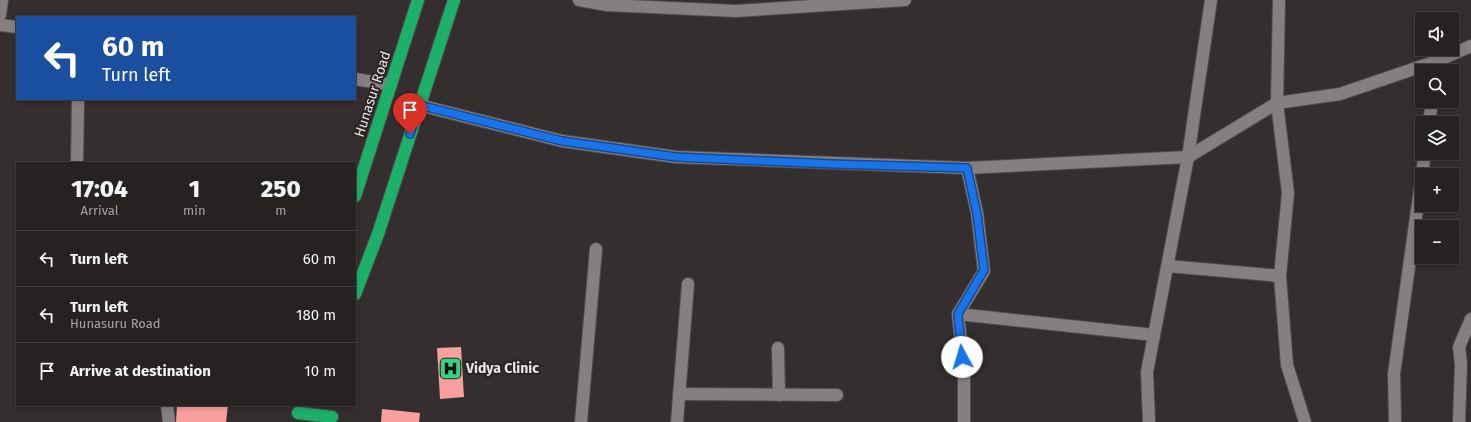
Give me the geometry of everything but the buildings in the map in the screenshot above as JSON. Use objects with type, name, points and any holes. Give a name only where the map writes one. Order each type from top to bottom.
[{"type":"highway","name":"Hunasur Road","points":[[356,193],[418,0]]},
{"type":"highway","points":[[356,291],[378,234],[454,0]]},
{"type":"highway","points":[[298,413],[333,415]]},
{"type":"street","points":[[0,14],[2,0]]},
{"type":"street","points":[[579,0],[607,5],[736,11],[905,0]]},
{"type":"street","points":[[1149,422],[1147,372],[1188,157],[1211,0]]},
{"type":"street","points":[[1279,0],[1277,103],[1288,193],[1280,276],[1287,365],[1305,422]]},
{"type":"street","points":[[0,25],[16,27]]},
{"type":"street","points":[[1440,64],[1471,46]]},
{"type":"street","points":[[419,105],[562,141],[676,157],[967,168],[1188,157],[1277,103],[1340,94],[1415,72]]},
{"type":"street","points":[[356,79],[390,85]]},
{"type":"street","points":[[77,162],[78,100]]},
{"type":"street","points":[[1395,422],[1394,374],[1423,160]]},
{"type":"street","points":[[964,422],[964,371],[958,314],[984,270],[977,214],[967,168]]},
{"type":"street","points":[[581,422],[596,249]]},
{"type":"street","points":[[1168,266],[1280,276]]},
{"type":"street","points":[[677,422],[688,284]]},
{"type":"street","points":[[958,314],[1154,335]]},
{"type":"street","points":[[1459,422],[1466,364],[1459,347],[1471,319]]},
{"type":"street","points":[[778,348],[780,395]]},
{"type":"street","points":[[679,394],[838,395]]},
{"type":"street","points":[[167,406],[168,422]]},
{"type":"place","name":"Vidya Clinic","points":[[450,368]]},
{"type":"route","points":[[410,134],[419,105],[562,141],[676,157],[967,168],[977,214],[984,270],[958,314],[962,357]]}]
